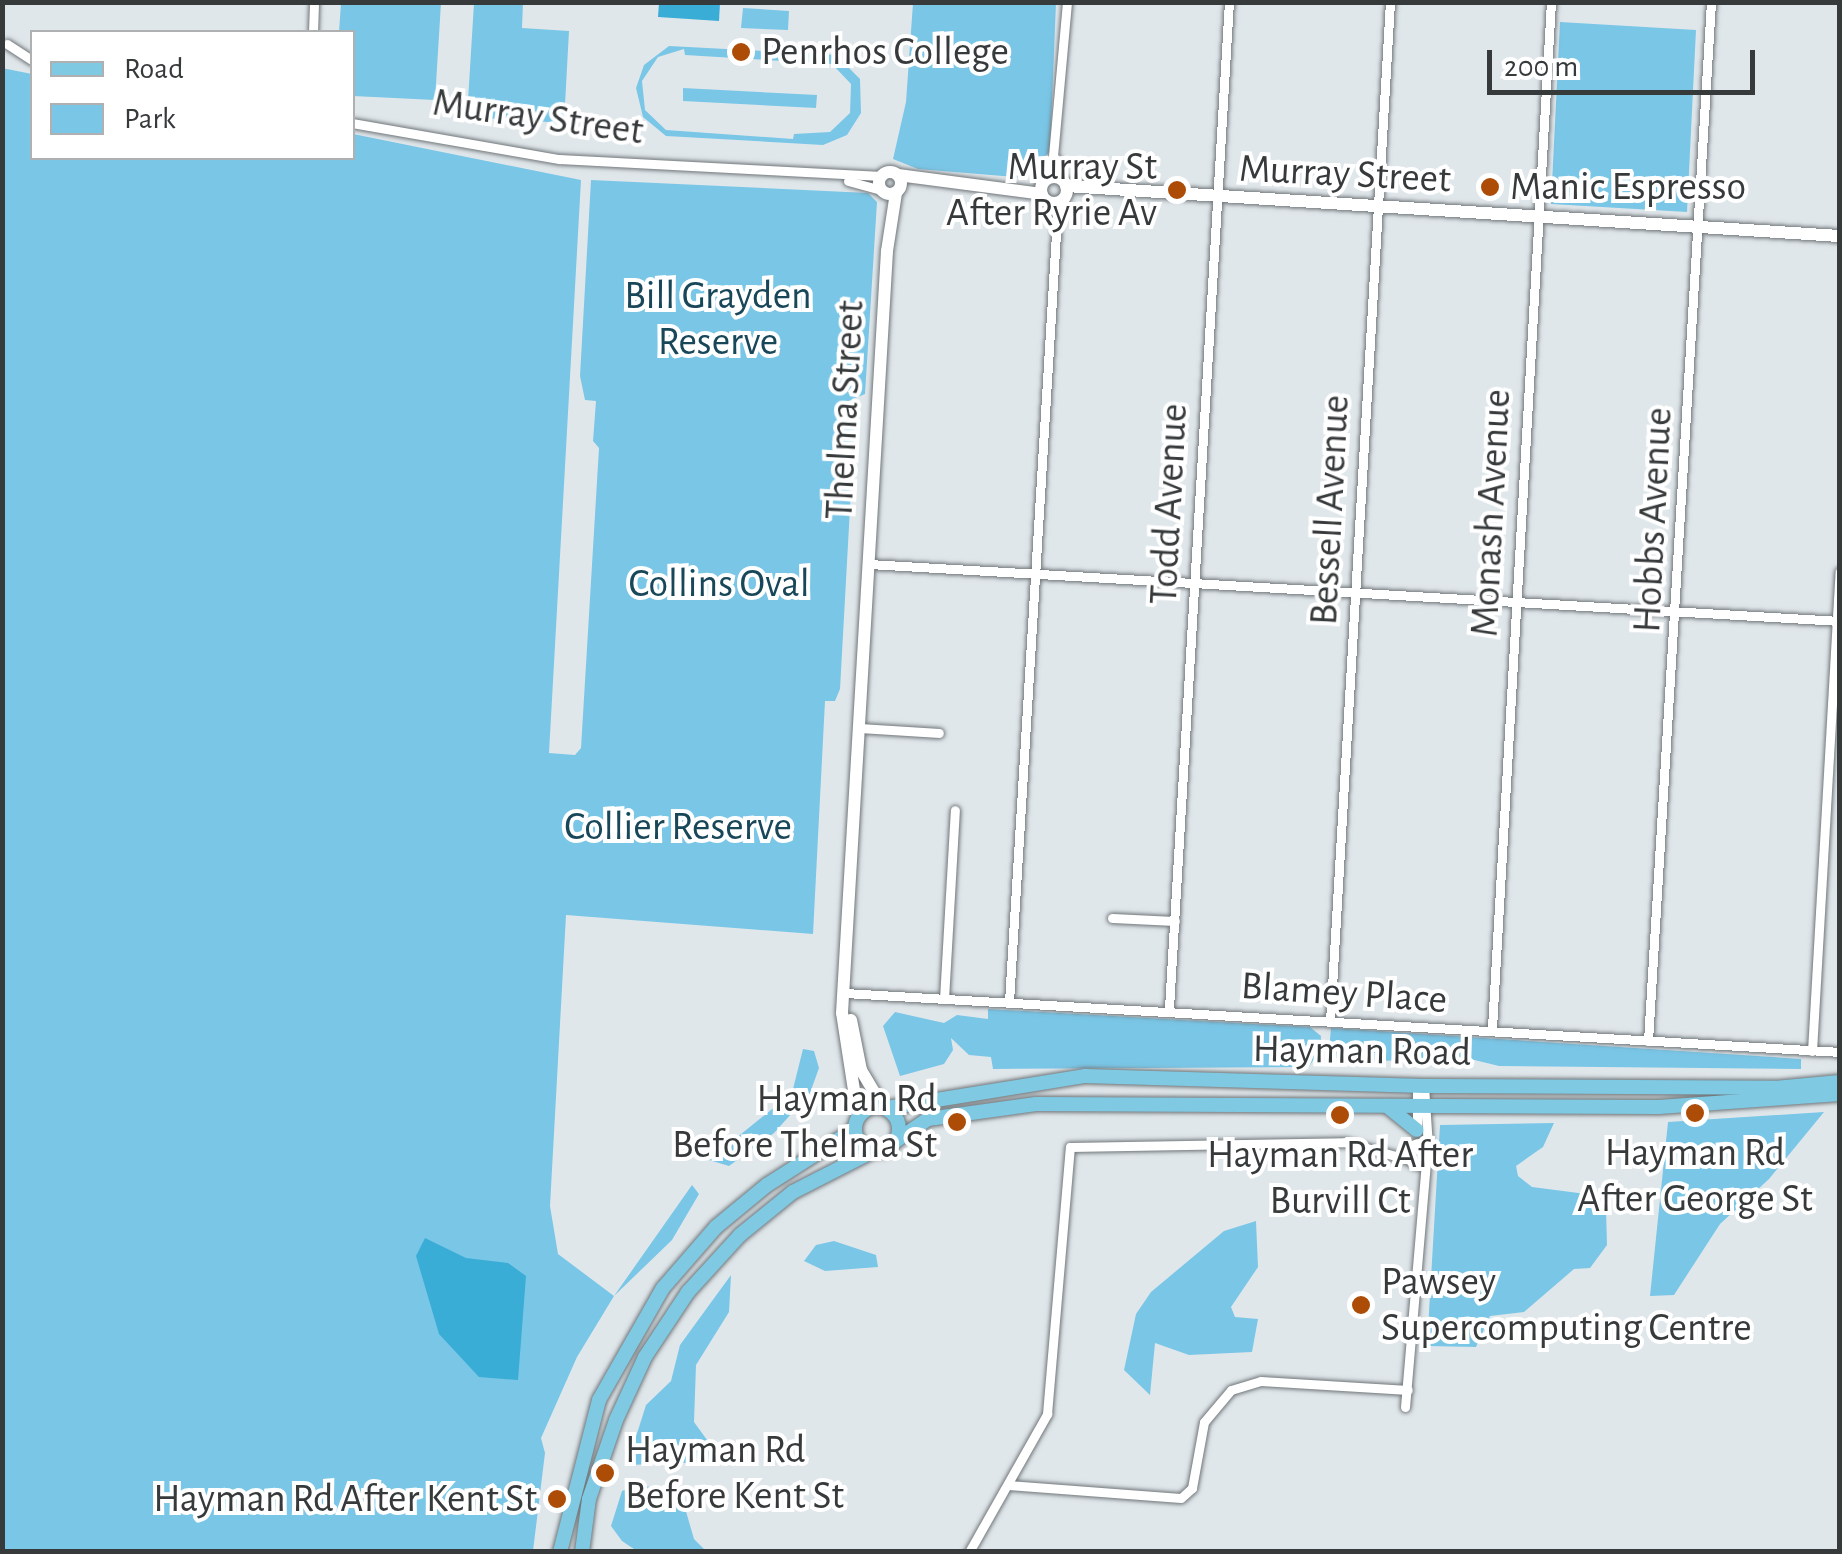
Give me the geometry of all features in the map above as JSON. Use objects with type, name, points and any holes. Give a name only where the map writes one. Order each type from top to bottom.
[{"type":"main road","name":"Murray Street","points":[[898,175],[938,184]]},
{"type":"main road","name":"Thelma Street","points":[[857,1122],[844,1036],[845,993],[888,188],[898,175]]},
{"type":"main road","name":"Murray Street","points":[[888,188],[938,184],[1840,236]]},
{"type":"main road","name":"Thelma Street","points":[[845,993],[858,1059],[885,1108]]},
{"type":"main road","name":"Hayman Road","points":[[885,1108],[1085,1076],[1420,1086],[1774,1088],[1840,1082]]},
{"type":"main road","name":"Hayman Road","points":[[897,1140],[934,1117],[1036,1104],[1659,1107],[1840,1094]]},
{"type":"main road","points":[[1387,1106],[1418,1141]]},
{"type":"main road","points":[[560,1552],[599,1400],[663,1288],[742,1206],[857,1122],[885,1108],[898,1120],[897,1140],[793,1192],[740,1235],[688,1292],[645,1358],[616,1420],[589,1500],[582,1552]]},
{"type":"main road","points":[[857,1122],[858,1141],[873,1151]]},
{"type":"street","points":[[312,30],[314,2]]},
{"type":"street","points":[[1009,1002],[1067,2]]},
{"type":"street","name":"Todd Avenue","points":[[1169,1008],[1228,2]]},
{"type":"street","name":"Bessell Avenue","points":[[1330,1021],[1390,2]]},
{"type":"street","name":"Monash Avenue","points":[[1492,1028],[1551,2]]},
{"type":"street","name":"Hobbs Avenue","points":[[1648,1041],[1678,610],[1711,2]]},
{"type":"street","points":[[7,44],[30,59]]},
{"type":"street","name":"Murray Street","points":[[355,124],[559,159],[836,178],[888,188]]},
{"type":"street","points":[[869,564],[1838,621]]},
{"type":"street","points":[[1812,1051],[1840,572]]},
{"type":"street","points":[[860,728],[938,733]]},
{"type":"street","points":[[944,999],[955,810]]},
{"type":"street","points":[[1112,918],[1175,921]]},
{"type":"street","name":"Blamey Place","points":[[845,993],[1169,1008],[1840,1052]]},
{"type":"street","points":[[1420,1086],[1418,1141],[1412,1162],[1420,1183]]},
{"type":"street","points":[[1405,1407],[1420,1183],[1426,1162],[1418,1141],[1420,1106]]},
{"type":"street","points":[[1392,1150],[1418,1141]]},
{"type":"street","points":[[969,1552],[1048,1414],[1070,1147],[1345,1142],[1392,1150],[1412,1162],[1426,1162]]},
{"type":"street","points":[[1008,1485],[1180,1498],[1192,1488],[1204,1422],[1232,1390],[1261,1382],[1408,1390]]},
{"type":"green space","points":[[341,3],[441,3],[435,100],[355,96],[355,30],[339,30]]},
{"type":"green space","points":[[474,3],[523,3],[522,28],[569,31],[564,123],[467,117]]},
{"type":"green space","points":[[913,3],[1056,3],[1050,151],[1026,178],[918,169],[893,159],[906,102]]},
{"type":"green space","points":[[743,8],[789,11],[788,30],[741,28]]},
{"type":"green space","points":[[1560,22],[1696,30],[1687,212],[1551,204]]},
{"type":"green space","points":[[669,46],[836,55],[860,79],[861,113],[847,135],[823,145],[666,136],[643,117],[636,88],[644,65]],"holes":[[[684,49],[685,55],[832,64],[851,84],[850,113],[830,132],[794,134],[793,139],[666,130],[645,110],[642,81],[658,57]]]},
{"type":"green space","points":[[2,68],[30,74],[30,160],[355,160],[355,134],[581,180],[549,753],[575,755],[581,748],[599,448],[593,441],[596,401],[585,400],[580,376],[591,180],[868,193],[877,202],[865,394],[846,402],[855,418],[840,689],[835,701],[825,701],[813,934],[566,915],[550,1206],[558,1254],[614,1296],[577,1357],[541,1438],[545,1453],[533,1551],[3,1551]]},
{"type":"green space","points":[[683,88],[817,95],[816,108],[683,101]]},
{"type":"green space","points":[[988,1009],[1310,1027],[1321,1036],[1320,1049],[1309,1067],[993,1069],[991,1057],[969,1055],[951,1038],[953,1050],[944,1064],[900,1076],[883,1026],[895,1012],[944,1023],[957,1015],[988,1019]]},
{"type":"green space","points":[[1331,1028],[1801,1059],[1801,1069],[1499,1066],[1462,1057],[1341,1063],[1329,1050]]},
{"type":"green space","points":[[803,1049],[814,1051],[819,1068],[810,1093],[774,1133],[729,1166],[709,1160],[792,1093]]},
{"type":"green space","points":[[1824,1112],[1769,1179],[1720,1224],[1674,1295],[1650,1296],[1668,1122]]},
{"type":"green space","points":[[1554,1123],[1543,1147],[1516,1166],[1518,1176],[1532,1187],[1594,1195],[1606,1210],[1607,1245],[1590,1268],[1574,1269],[1524,1312],[1490,1316],[1476,1347],[1427,1346],[1440,1125]]},
{"type":"green space","points":[[692,1185],[699,1194],[672,1240],[614,1296]]},
{"type":"green space","points":[[1256,1221],[1258,1267],[1231,1307],[1235,1317],[1258,1319],[1252,1352],[1189,1355],[1155,1343],[1150,1395],[1124,1370],[1136,1314],[1151,1292],[1224,1231]]},
{"type":"green space","points":[[834,1241],[876,1255],[878,1267],[825,1271],[804,1261],[816,1245]]},
{"type":"green space","points":[[731,1275],[729,1312],[696,1365],[694,1422],[710,1444],[712,1462],[627,1465],[646,1405],[671,1381],[680,1345]]},
{"type":"green space","points":[[640,1484],[666,1492],[685,1508],[694,1539],[706,1551],[637,1551],[622,1541],[611,1526],[622,1491]]},
{"type":"shaded area","points":[[659,3],[720,3],[719,21],[658,17]]},
{"type":"shaded area","points":[[425,1238],[466,1258],[508,1263],[526,1276],[518,1380],[479,1377],[439,1334],[416,1256]]},
{"type":"place","name":"Penrhos College","points":[[741,52]]},
{"type":"place","name":"Manic Espresso","points":[[1490,187]]},
{"type":"place","name":"Murray St After Ryrie Av","points":[[1177,190]]},
{"type":"place","name":"Hayman Rd After George St","points":[[1695,1113]]},
{"type":"place","name":"Hayman Rd After Burvill Ct","points":[[1340,1115]]},
{"type":"place","name":"Hayman Rd Before Thelma St","points":[[957,1122]]},
{"type":"place","name":"Pawsey Supercomputing Centre","points":[[1361,1305]]},
{"type":"place","name":"Hayman Rd Before Kent St","points":[[605,1473]]},
{"type":"place","name":"Hayman Rd After Kent St","points":[[557,1499]]},
{"type":"park label","name":"Bill Grayden Reserve","points":[[718,319]]},
{"type":"park label","name":"Collins Oval","points":[[719,584]]},
{"type":"park label","name":"Collier Reserve","points":[[678,827]]}]
